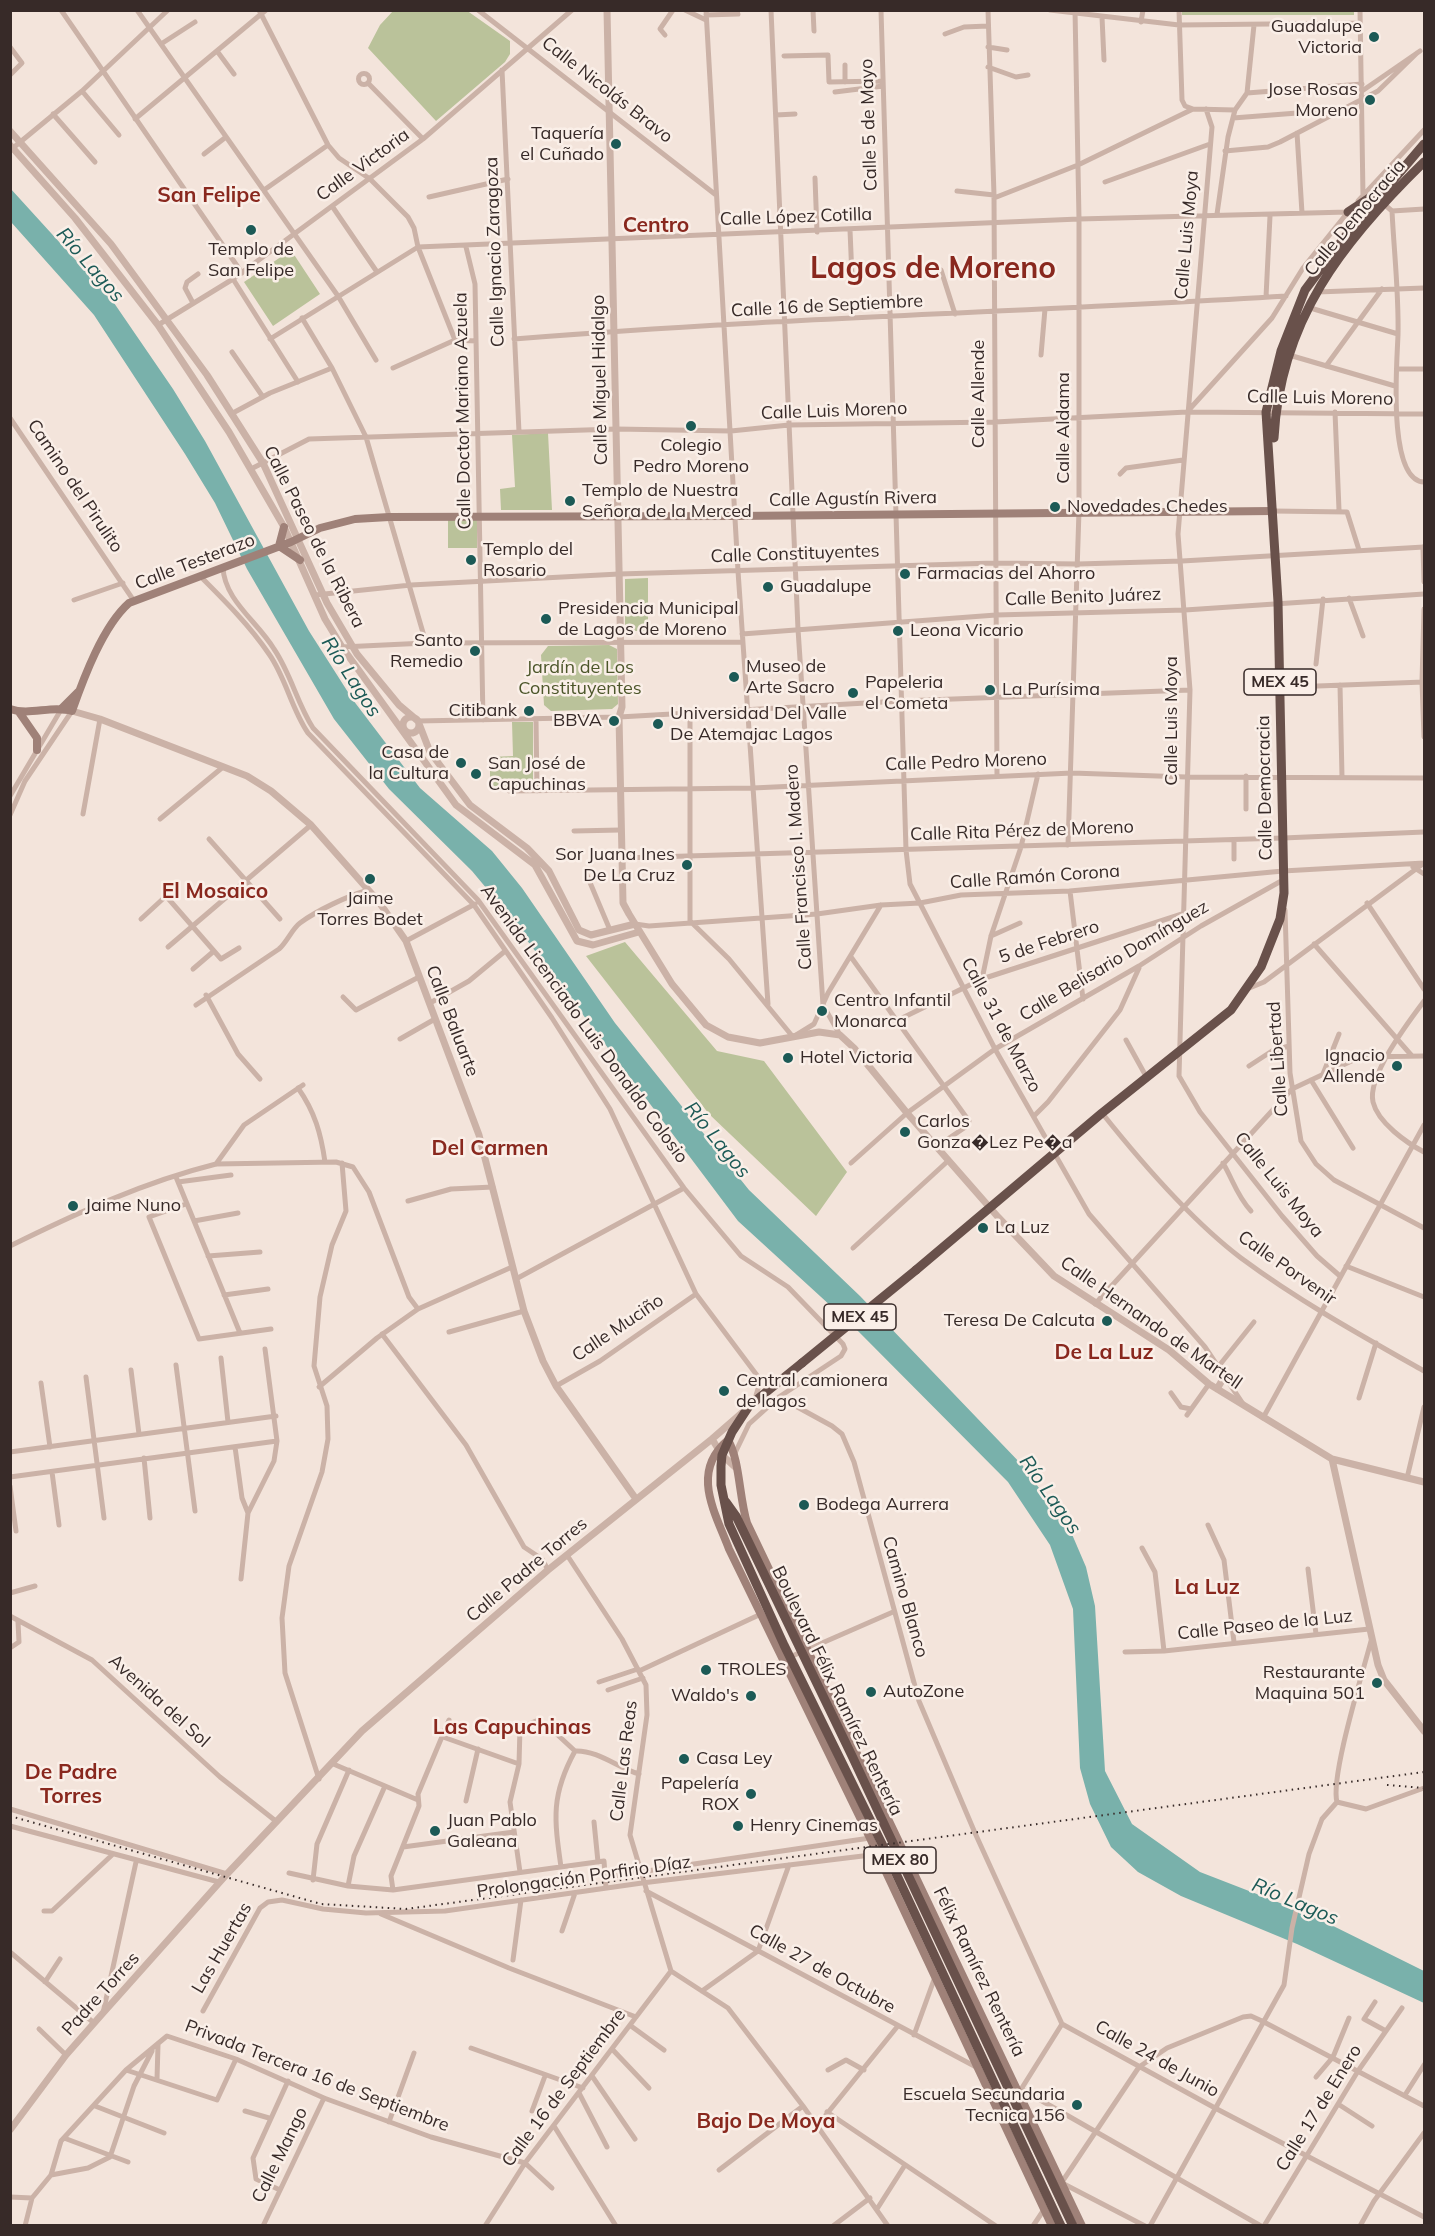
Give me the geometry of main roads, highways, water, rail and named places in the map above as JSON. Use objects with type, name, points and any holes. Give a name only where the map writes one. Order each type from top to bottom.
[{"type":"highway","name":"MEX 45","points":[[1406,168],[1425,144]]},
{"type":"highway","name":"Calle Democracia","points":[[1271,412],[1307,307],[1328,270],[1388,208],[1425,162]]},
{"type":"highway","name":"Calle Democracia","points":[[751,1405],[1102,1113],[1231,1010],[1247,989],[1273,940],[1280,919],[1284,893],[1278,602],[1271,412],[1281,351],[1297,307],[1320,269],[1406,168]]},
{"type":"highway","points":[[1359,221],[1388,208],[1406,168]]},
{"type":"highway","points":[[1348,212],[1395,180]]},
{"type":"highway","name":"Boulevard Félix Ramírez Rentería","points":[[751,1405],[719,1452],[723,1498],[729,1524],[891,1851],[918,1896],[1017,2092],[1073,2226]]},
{"type":"highway","name":"Boulevard Félix Ramírez Rentería","points":[[723,1498],[736,1516],[756,1559],[795,1655],[853,1758],[982,2068],[1047,2206],[1060,2226]]},
{"type":"highway","points":[[756,1559],[769,1567]]},
{"type":"highway","points":[[853,1758],[867,1769]]},
{"type":"highway","points":[[918,1896],[930,1905]]},
{"type":"main road","name":"Calle Agustín Rivera","points":[[295,540],[320,528],[355,519],[389,517],[1273,511]]},
{"type":"main road","points":[[284,527],[278,546],[300,560]]},
{"type":"main road","name":"Calle Testerazo","points":[[72,711],[79,690],[115,615],[134,601],[295,540]]},
{"type":"main road","name":"Calle Testerazo","points":[[62,708],[79,690]]},
{"type":"main road","points":[[15,711],[62,708]]},
{"type":"main road","name":"Calle Baluarte","points":[[62,708],[72,711]]},
{"type":"main road","points":[[15,711],[37,738],[37,750]]},
{"type":"main road","name":"Félix Ramírez Rentería","points":[[728,1440],[735,1453],[740,1501],[747,1523],[769,1567],[795,1655],[870,1838],[891,1851],[930,1905],[1082,2226]]},
{"type":"main road","name":"Félix Ramírez Rentería","points":[[719,1452],[710,1463],[708,1480],[710,1501],[729,1549],[761,1614],[795,1655],[867,1769],[891,1851],[935,1977],[982,2068]]},
{"type":"main road","points":[[1047,2206],[1052,2226]]},
{"type":"water","points":[[10,188],[112,300],[173,389],[205,441],[309,631],[353,700],[420,788],[492,851],[522,888],[615,1023],[749,1190],[860,1296],[1023,1466],[1071,1532],[1086,1567],[1095,1606],[1105,1771],[1132,1824],[1200,1872],[1311,1915],[1424,1971],[1424,2003],[1297,1944],[1181,1896],[1138,1872],[1111,1847],[1090,1804],[1080,1768],[1073,1609],[1050,1545],[1008,1482],[856,1329],[738,1221],[502,907],[472,871],[389,789],[334,719],[247,569],[215,503],[185,454],[94,315],[11,222]]},
{"type":"railway","points":[[10,1816],[321,1904],[406,1909],[1424,1772]]},
{"type":"railway","points":[[1387,1785],[1424,1788]]},
{"type":"place","name":"Guadalupe Victoria","points":[[1374,37]]},
{"type":"place","name":"Jose Rosas Moreno","points":[[1370,100]]},
{"type":"place","name":"Taquería el Cuñado","points":[[616,144]]},
{"type":"place","name":"Templo de San Felipe","points":[[251,230]]},
{"type":"place","name":"Colegio Pedro Moreno","points":[[691,426]]},
{"type":"place","name":"Templo de Nuestra Señora de la Merced","points":[[570,501]]},
{"type":"place","name":"Novedades Chedes","points":[[1055,507]]},
{"type":"place","name":"Templo del Rosario","points":[[471,560]]},
{"type":"place","name":"Farmacias del Ahorro","points":[[905,574]]},
{"type":"place","name":"Guadalupe","points":[[768,587]]},
{"type":"place","name":"Presidencia Municipal de Lagos de Moreno","points":[[546,619]]},
{"type":"place","name":"Leona Vicario","points":[[898,631]]},
{"type":"place","name":"Santo Remedio","points":[[475,651]]},
{"type":"place","name":"Museo de Arte Sacro","points":[[734,677]]},
{"type":"place","name":"La Purísima","points":[[990,690]]},
{"type":"place","name":"Papeleria el Cometa","points":[[853,693]]},
{"type":"place","name":"Citibank","points":[[529,711]]},
{"type":"place","name":"BBVA","points":[[614,721]]},
{"type":"place","name":"Universidad Del Valle De Atemajac Lagos","points":[[658,724]]},
{"type":"place","name":"Casa de la Cultura","points":[[461,763]]},
{"type":"place","name":"San José de Capuchinas","points":[[476,774]]},
{"type":"place","name":"Sor Juana Ines De La Cruz","points":[[687,865]]},
{"type":"place","name":"Jaime Torres Bodet","points":[[370,879]]},
{"type":"place","name":"Centro Infantil Monarca","points":[[822,1011]]},
{"type":"place","name":"Hotel Victoria","points":[[788,1058]]},
{"type":"place","name":"Ignacio Allende","points":[[1397,1066]]},
{"type":"place","name":"Carlos Gonza�Lez Pe�a","points":[[905,1132]]},
{"type":"place","name":"Jaime Nuno","points":[[73,1206]]},
{"type":"place","name":"La Luz","points":[[983,1228]]},
{"type":"place","name":"Teresa De Calcuta","points":[[1107,1321]]},
{"type":"place","name":"Central camionera de lagos","points":[[724,1391]]},
{"type":"place","name":"Bodega Aurrera","points":[[804,1505]]},
{"type":"place","name":"TROLES","points":[[706,1670]]},
{"type":"place","name":"Restaurante Maquina 501","points":[[1377,1683]]},
{"type":"place","name":"AutoZone","points":[[871,1692]]},
{"type":"place","name":"Waldo's","points":[[751,1696]]},
{"type":"place","name":"Casa Ley","points":[[684,1759]]},
{"type":"place","name":"Papelería ROX","points":[[751,1794]]},
{"type":"place","name":"Henry Cinemas","points":[[738,1826]]},
{"type":"place","name":"Juan Pablo Galeana","points":[[435,1831]]},
{"type":"place","name":"Escuela Secundaria Tecnica 156","points":[[1077,2105]]},
{"type":"district","name":"San Felipe","points":[[209,196]]},
{"type":"district","name":"Centro","points":[[656,226]]},
{"type":"district","name":"Lagos de Moreno","points":[[933,269]]},
{"type":"district","name":"El Mosaico","points":[[215,892]]},
{"type":"district","name":"Del Carmen","points":[[490,1149]]},
{"type":"district","name":"De La Luz","points":[[1104,1353]]},
{"type":"district","name":"La Luz","points":[[1207,1588]]},
{"type":"district","name":"Las Capuchinas","points":[[512,1728]]},
{"type":"district","name":"De Padre Torres","points":[[71,1785]]},
{"type":"district","name":"Bajo De Moya","points":[[766,2122]]},
{"type":"water label","name":"Río Lagos","points":[[90,265]]},
{"type":"water label","name":"Río Lagos","points":[[351,677]]},
{"type":"water label","name":"Río Lagos","points":[[717,1140]]},
{"type":"water label","name":"Río Lagos","points":[[1050,1495]]},
{"type":"water label","name":"Río Lagos","points":[[1295,1902]]},
{"type":"park label","name":"Jardín de Los Constituyentes","points":[[580,678]]}]
